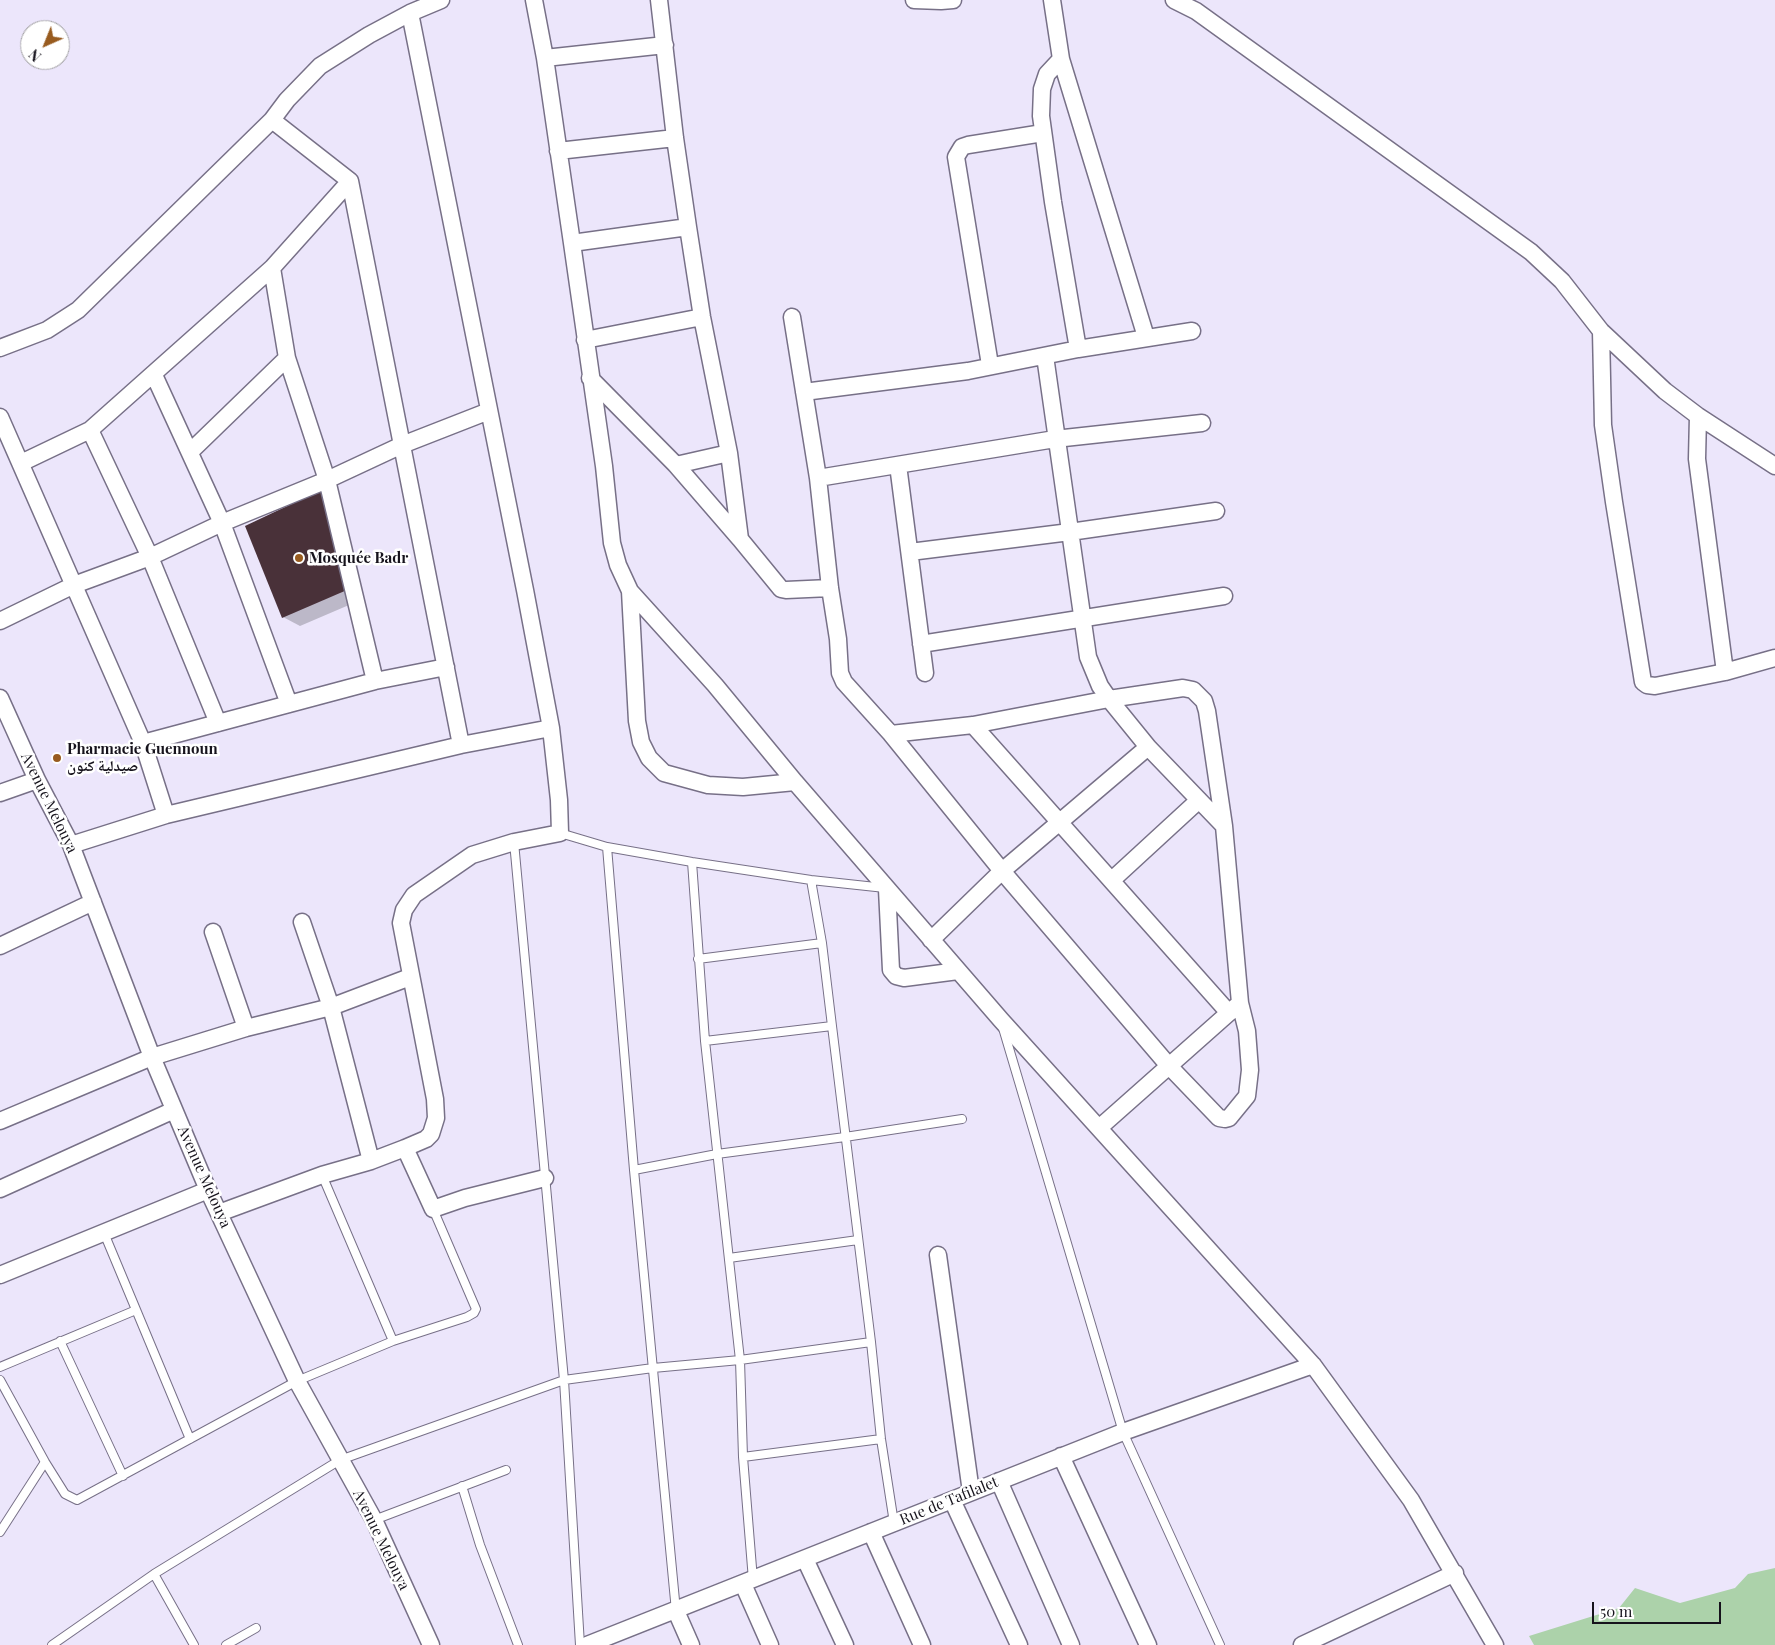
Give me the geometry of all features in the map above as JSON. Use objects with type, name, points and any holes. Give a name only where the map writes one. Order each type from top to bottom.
[{"type":"street","points":[[0,348],[47,330],[78,310],[272,120],[287,100],[320,66],[369,35],[410,13],[441,0]]},
{"type":"street","points":[[534,0],[545,58],[572,243],[604,466],[612,543],[618,565],[630,590],[715,685],[795,782],[1000,1020],[1313,1365],[1411,1500],[1495,1645]]},
{"type":"street","points":[[659,0],[675,138],[688,227],[702,317],[729,452],[740,538]]},
{"type":"street","points":[[914,0],[941,2],[954,0]]},
{"type":"street","points":[[1052,0],[1061,59],[1146,337]]},
{"type":"street","points":[[1174,0],[1196,11],[1531,252],[1562,281],[1601,332],[1665,391],[1698,416],[1775,466]]},
{"type":"street","points":[[219,1213],[322,1175],[371,1161],[426,1139],[431,1134],[436,1118],[435,1099],[401,923],[404,910],[414,895],[472,855],[514,842],[560,833],[559,800],[551,728],[410,13]]},
{"type":"street","points":[[545,58],[665,45]]},
{"type":"street","points":[[1061,59],[1047,74],[1042,89],[1041,116],[1078,349]]},
{"type":"street","points":[[272,120],[350,181],[461,745]]},
{"type":"street","points":[[990,365],[956,157],[962,147],[968,145],[1043,133]]},
{"type":"street","points":[[558,151],[675,138]]},
{"type":"street","points":[[21,463],[90,430],[272,268],[350,181]]},
{"type":"street","points":[[572,243],[688,227]]},
{"type":"street","points":[[272,268],[287,358],[328,480],[375,681]]},
{"type":"street","points":[[585,340],[702,317]]},
{"type":"street","points":[[792,317],[818,478],[830,588],[838,639],[840,674],[844,682],[891,734],[1002,871],[1169,1066],[1219,1118],[1229,1118],[1247,1096],[1250,1070],[1248,1031],[1234,1008],[1112,880],[973,725]]},
{"type":"street","points":[[804,392],[968,371],[990,365],[1192,330]]},
{"type":"street","points":[[1601,332],[1603,425],[1643,682],[1647,685],[1655,686],[1724,672],[1775,658]]},
{"type":"street","points":[[1045,356],[1055,439],[1088,657],[1100,686],[1109,699],[1148,747],[1224,826]]},
{"type":"street","points":[[190,452],[287,358]]},
{"type":"street","points":[[154,375],[222,523],[289,704]]},
{"type":"street","points":[[590,378],[676,465],[740,538],[781,589],[830,588]]},
{"type":"street","points":[[0,621],[74,585],[150,556],[222,523],[328,480],[402,445],[489,411]]},
{"type":"street","points":[[1698,416],[1697,459],[1724,672]]},
{"type":"street","points":[[0,417],[143,743],[166,815]]},
{"type":"street","points":[[818,478],[1055,439],[1202,423]]},
{"type":"street","points":[[90,430],[150,556],[218,723]]},
{"type":"street","points":[[676,465],[729,452]]},
{"type":"street","points":[[898,465],[925,673]]},
{"type":"street","points":[[910,552],[1070,532],[1216,510]]},
{"type":"street","points":[[630,590],[637,722],[641,742],[650,758],[664,772],[708,785],[744,787],[795,782]]},
{"type":"street","points":[[921,644],[1224,596]]},
{"type":"street","points":[[143,743],[375,681],[446,667]]},
{"type":"street","points":[[891,734],[973,725],[1109,699],[1183,688],[1193,690],[1204,701],[1207,711],[1224,826],[1234,1008]]},
{"type":"street","name":"Avenue Melouya","points":[[0,698],[37,780],[71,845],[152,1058],[208,1190],[297,1381],[374,1520],[431,1645]]},
{"type":"street","points":[[71,845],[166,815],[461,745],[551,728]]},
{"type":"street","points":[[931,940],[1002,871],[1148,747]]},
{"type":"street","points":[[0,793],[37,780]]},
{"type":"street","points":[[1112,880],[1199,800]]},
{"type":"street","points":[[887,889],[890,970],[896,976],[904,978],[958,971]]},
{"type":"street","points":[[0,946],[93,902]]},
{"type":"street","points":[[302,922],[330,1007],[371,1161]]},
{"type":"street","points":[[213,932],[246,1028]]},
{"type":"street","points":[[0,1121],[152,1058],[246,1028],[330,1007],[410,977]]},
{"type":"street","points":[[1099,1128],[1234,1008]]},
{"type":"street","points":[[0,1189],[174,1110]]},
{"type":"street","points":[[405,1148],[433,1209],[465,1198],[545,1178]]},
{"type":"street","points":[[0,1275],[208,1190]]},
{"type":"street","points":[[938,1255],[971,1492]]},
{"type":"street","name":"Rue de Tafilalet","points":[[587,1645],[619,1639],[676,1611],[1061,1456],[1123,1432],[1313,1365]]},
{"type":"street","points":[[1061,1456],[1148,1645]]},
{"type":"street","points":[[999,1481],[1071,1645]]},
{"type":"street","points":[[952,1500],[1019,1645]]},
{"type":"street","points":[[871,1532],[922,1645]]},
{"type":"street","points":[[805,1559],[845,1645]]},
{"type":"street","points":[[1302,1645],[1455,1573]]},
{"type":"street","points":[[748,1582],[770,1645]]},
{"type":"street","points":[[676,1611],[691,1645]]},
{"type":"lane","points":[[560,833],[607,847],[692,862],[811,880],[887,889]]},
{"type":"lane","points":[[514,842],[564,1380],[580,1645]]},
{"type":"lane","points":[[607,847],[634,1170],[676,1611]]},
{"type":"lane","points":[[692,862],[705,1041],[740,1360],[748,1582]]},
{"type":"lane","points":[[811,880],[822,943],[872,1342],[881,1440],[894,1523]]},
{"type":"lane","points":[[698,959],[822,943]]},
{"type":"lane","points":[[1000,1020],[1123,1432],[1220,1645]]},
{"type":"lane","points":[[705,1041],[832,1026]]},
{"type":"lane","points":[[634,1170],[717,1154],[962,1119]]},
{"type":"lane","points":[[322,1175],[393,1341]]},
{"type":"lane","points":[[0,1380],[45,1462],[65,1494],[78,1500],[297,1381],[393,1341],[467,1318],[476,1311],[433,1209]]},
{"type":"lane","points":[[104,1233],[190,1439]]},
{"type":"lane","points":[[729,1258],[858,1240]]},
{"type":"lane","points":[[0,1367],[136,1310]]},
{"type":"lane","points":[[60,1341],[123,1476]]},
{"type":"lane","points":[[52,1645],[154,1574],[340,1460],[564,1380],[653,1368],[740,1360],[872,1342]]},
{"type":"lane","points":[[742,1457],[881,1440]]},
{"type":"lane","points":[[0,1532],[45,1462]]},
{"type":"lane","points":[[374,1520],[506,1470]]},
{"type":"lane","points":[[462,1486],[480,1545],[518,1645]]},
{"type":"lane","points":[[154,1574],[194,1645]]},
{"type":"lane","points":[[226,1645],[256,1628]]},
{"type":"green space","points":[[1775,1568],[1775,1645],[1534,1645],[1529,1636],[1619,1608],[1635,1588],[1680,1603],[1735,1588],[1748,1574]]},
{"type":"building","name":"Mosquée Badr","points":[[323,489],[347,590],[282,618],[245,526]]},
{"type":"place","name":"Mosquée Badr","points":[[299,558]]},
{"type":"place","name":"Pharmacie Guennoun صيدلية كنون","points":[[57,758]]}]
